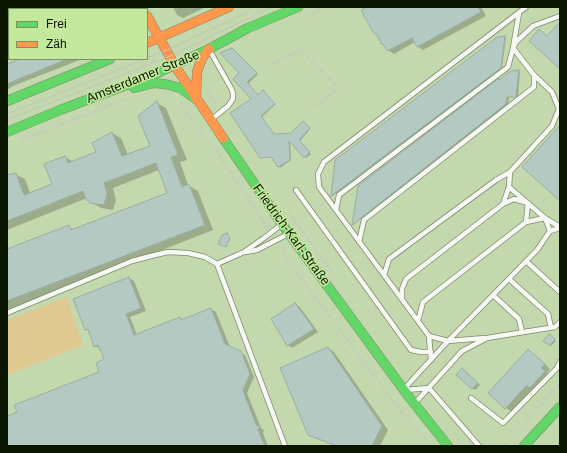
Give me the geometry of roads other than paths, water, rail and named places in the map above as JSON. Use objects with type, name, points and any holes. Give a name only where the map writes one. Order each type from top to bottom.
[{"type":"main road","points":[[148,43],[229,7]]},
{"type":"main road","name":"Amsterdamer Straße","points":[[7,132],[175,66],[248,28],[298,7]]},
{"type":"main road","name":"Friedrich-Karl-Straße","points":[[148,18],[175,66],[210,121],[289,234],[403,390],[448,446]]},
{"type":"main road","points":[[196,99],[196,72],[202,58],[209,49]]},
{"type":"main road","points":[[9,102],[108,60]]},
{"type":"main road","points":[[104,94],[115,95],[154,83],[171,85],[180,88],[196,99]]},
{"type":"main road","points":[[524,446],[560,407]]},
{"type":"lane","points":[[431,360],[429,336],[319,188],[318,174],[324,162],[526,7]]},
{"type":"lane","points":[[336,210],[339,195],[508,67],[518,13]]},
{"type":"lane","points":[[512,48],[516,42],[533,26],[560,16]]},
{"type":"lane","points":[[384,275],[389,259],[496,180],[510,172],[552,126],[559,109],[552,92],[534,75],[512,48]]},
{"type":"lane","points":[[209,49],[233,93],[232,99],[228,106],[210,121]]},
{"type":"lane","points":[[359,242],[364,220],[534,87],[534,75]]},
{"type":"lane","points":[[503,204],[509,187],[510,172]]},
{"type":"lane","points":[[509,187],[545,218],[560,228]]},
{"type":"lane","points":[[296,190],[411,350],[431,352]]},
{"type":"lane","points":[[402,300],[402,289],[406,280],[503,204],[514,199],[528,203]]},
{"type":"lane","points":[[526,222],[528,203]]},
{"type":"lane","points":[[418,321],[423,302],[526,222],[545,218]]},
{"type":"lane","points":[[545,218],[550,231]]},
{"type":"lane","points":[[217,264],[244,252],[282,224]]},
{"type":"lane","points":[[403,390],[448,341],[537,250],[550,231],[560,228]]},
{"type":"lane","points":[[244,252],[257,250],[289,234]]},
{"type":"lane","points":[[7,313],[132,261],[168,252],[188,253],[205,257],[217,264],[285,446]]},
{"type":"lane","points":[[526,261],[560,292]]},
{"type":"lane","points":[[509,279],[548,314],[555,327]]},
{"type":"lane","points":[[493,295],[519,319],[522,332]]},
{"type":"lane","points":[[429,336],[448,341],[487,338],[555,327],[560,322]]},
{"type":"lane","points":[[414,404],[462,351],[487,338]]},
{"type":"lane","points":[[471,398],[503,423],[557,368],[560,362]]},
{"type":"lane","points":[[403,390],[429,388]]},
{"type":"lane","points":[[429,388],[479,446]]},
{"type":"tram line","points":[[7,120],[170,56],[272,7]]},
{"type":"tram line","points":[[148,58],[248,12]]},
{"type":"tram line","points":[[7,114],[142,60]]}]
